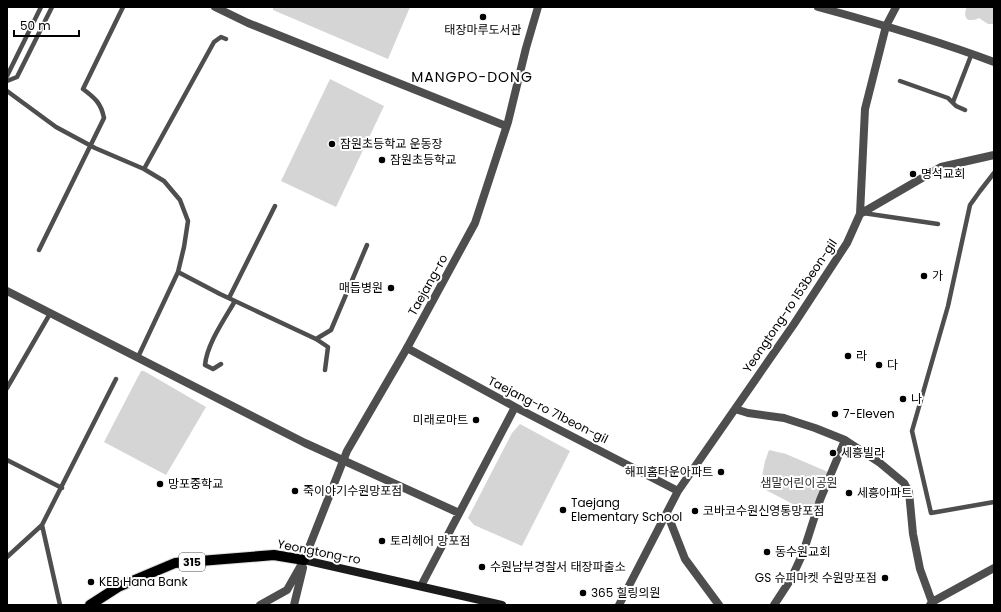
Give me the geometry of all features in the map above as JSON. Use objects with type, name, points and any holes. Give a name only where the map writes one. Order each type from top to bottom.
[{"type":"main road","name":"Yeongtong-ro","points":[[90,605],[118,587],[175,563],[274,555],[304,560],[502,605]]},
{"type":"street","points":[[215,7],[248,23],[506,126]]},
{"type":"street","name":"Taejang-ro","points":[[304,560],[347,451],[407,348],[475,223],[506,126],[538,7]]},
{"type":"street","points":[[818,7],[886,26],[972,53],[994,62]]},
{"type":"street","name":"Yeongtong-ro 153beon-gil","points":[[619,605],[678,491],[794,324],[847,243],[861,213],[864,109],[886,26],[896,7]]},
{"type":"street","points":[[861,213],[940,167],[994,156]]},
{"type":"street","points":[[7,291],[305,443],[459,513]]},
{"type":"street","name":"Taejang-ro 71beon-gil","points":[[407,348],[515,408],[678,491]]},
{"type":"street","points":[[421,586],[515,408]]},
{"type":"street","points":[[735,409],[748,413],[784,418],[845,440],[880,463],[904,483],[909,492],[913,534],[920,569],[931,604],[994,568]]},
{"type":"street","points":[[774,605],[791,579],[803,553],[820,500],[845,440]]},
{"type":"street","points":[[667,513],[685,559],[719,605]]},
{"type":"street","points":[[260,605],[287,590],[304,560]]},
{"type":"street","points":[[294,605],[304,560]]},
{"type":"lane","points":[[7,76],[41,7]]},
{"type":"lane","points":[[7,81],[17,77],[52,7]]},
{"type":"lane","points":[[39,250],[104,118],[101,106],[93,97],[82,89],[123,7]]},
{"type":"lane","points":[[144,169],[214,42],[221,37],[226,39]]},
{"type":"lane","points":[[953,102],[972,53]]},
{"type":"lane","points":[[900,81],[948,98],[956,106],[965,110]]},
{"type":"lane","points":[[7,91],[56,127],[144,169],[164,181],[180,200],[188,221],[178,272],[138,357]]},
{"type":"lane","points":[[994,173],[970,205],[948,306],[912,431],[931,513],[994,502]]},
{"type":"lane","points":[[229,298],[275,206]]},
{"type":"lane","points":[[861,213],[938,224]]},
{"type":"lane","points":[[316,339],[330,330],[367,246]]},
{"type":"lane","points":[[178,272],[316,339],[328,347],[325,370]]},
{"type":"lane","points":[[221,364],[213,369],[205,365],[206,356],[219,328],[235,301]]},
{"type":"lane","points":[[7,388],[50,312]]},
{"type":"lane","points":[[7,557],[42,525],[116,379]]},
{"type":"lane","points":[[7,460],[62,488]]},
{"type":"lane","points":[[42,525],[60,605]]},
{"type":"green space","points":[[273,7],[410,7],[388,59],[273,10]]},
{"type":"green space","points":[[967,7],[994,7],[994,24],[988,24],[979,18],[973,20],[967,19],[965,11]]},
{"type":"green space","name":"잠원초등학교 운동장","points":[[330,79],[384,106],[336,207],[281,181]]},
{"type":"green space","points":[[141,371],[144,371],[206,407],[166,475],[104,442]]},
{"type":"green space","points":[[520,424],[570,451],[522,546],[474,525],[468,518],[512,433]]},
{"type":"green space","name":"샘말어린이공원","points":[[769,450],[786,454],[828,472],[812,514],[760,487],[765,461]]},
{"type":"place","name":"태장마루도서관","points":[[483,17]]},
{"type":"place","name":"잠원초등학교 운동장","points":[[332,144]]},
{"type":"place","name":"잠원초등학교","points":[[382,160]]},
{"type":"place","name":"명석교회","points":[[913,174]]},
{"type":"place","name":"가","points":[[924,276]]},
{"type":"place","name":"매듭병원","points":[[391,288]]},
{"type":"place","name":"라","points":[[848,356]]},
{"type":"place","name":"다","points":[[879,365]]},
{"type":"place","name":"나","points":[[903,399]]},
{"type":"place","name":"7-Eleven","points":[[835,414]]},
{"type":"place","name":"미래로마트","points":[[476,420]]},
{"type":"place","name":"세흥빌라","points":[[833,453]]},
{"type":"place","name":"해피홈타운아파트","points":[[721,472]]},
{"type":"place","name":"망포중학교","points":[[160,484]]},
{"type":"place","name":"죽이야기수원망포점","points":[[295,491]]},
{"type":"place","name":"세흥아파트","points":[[849,493]]},
{"type":"place","name":"Taejang Elementary School","points":[[563,510]]},
{"type":"place","name":"코바코수원신영통망포점","points":[[695,511]]},
{"type":"place","name":"토리헤어 망포점","points":[[382,541]]},
{"type":"place","name":"동수원교회","points":[[767,552]]},
{"type":"place","name":"수원남부경찰서 태장파출소","points":[[482,567]]},
{"type":"place","name":"GS 슈퍼마켓 수원망포점","points":[[885,578]]},
{"type":"place","name":"KEB Hana Bank","points":[[91,582]]},
{"type":"place","name":"365 힐링의원","points":[[583,593]]},
{"type":"district","name":"MANGPO-DONG","points":[[472,77]]}]
